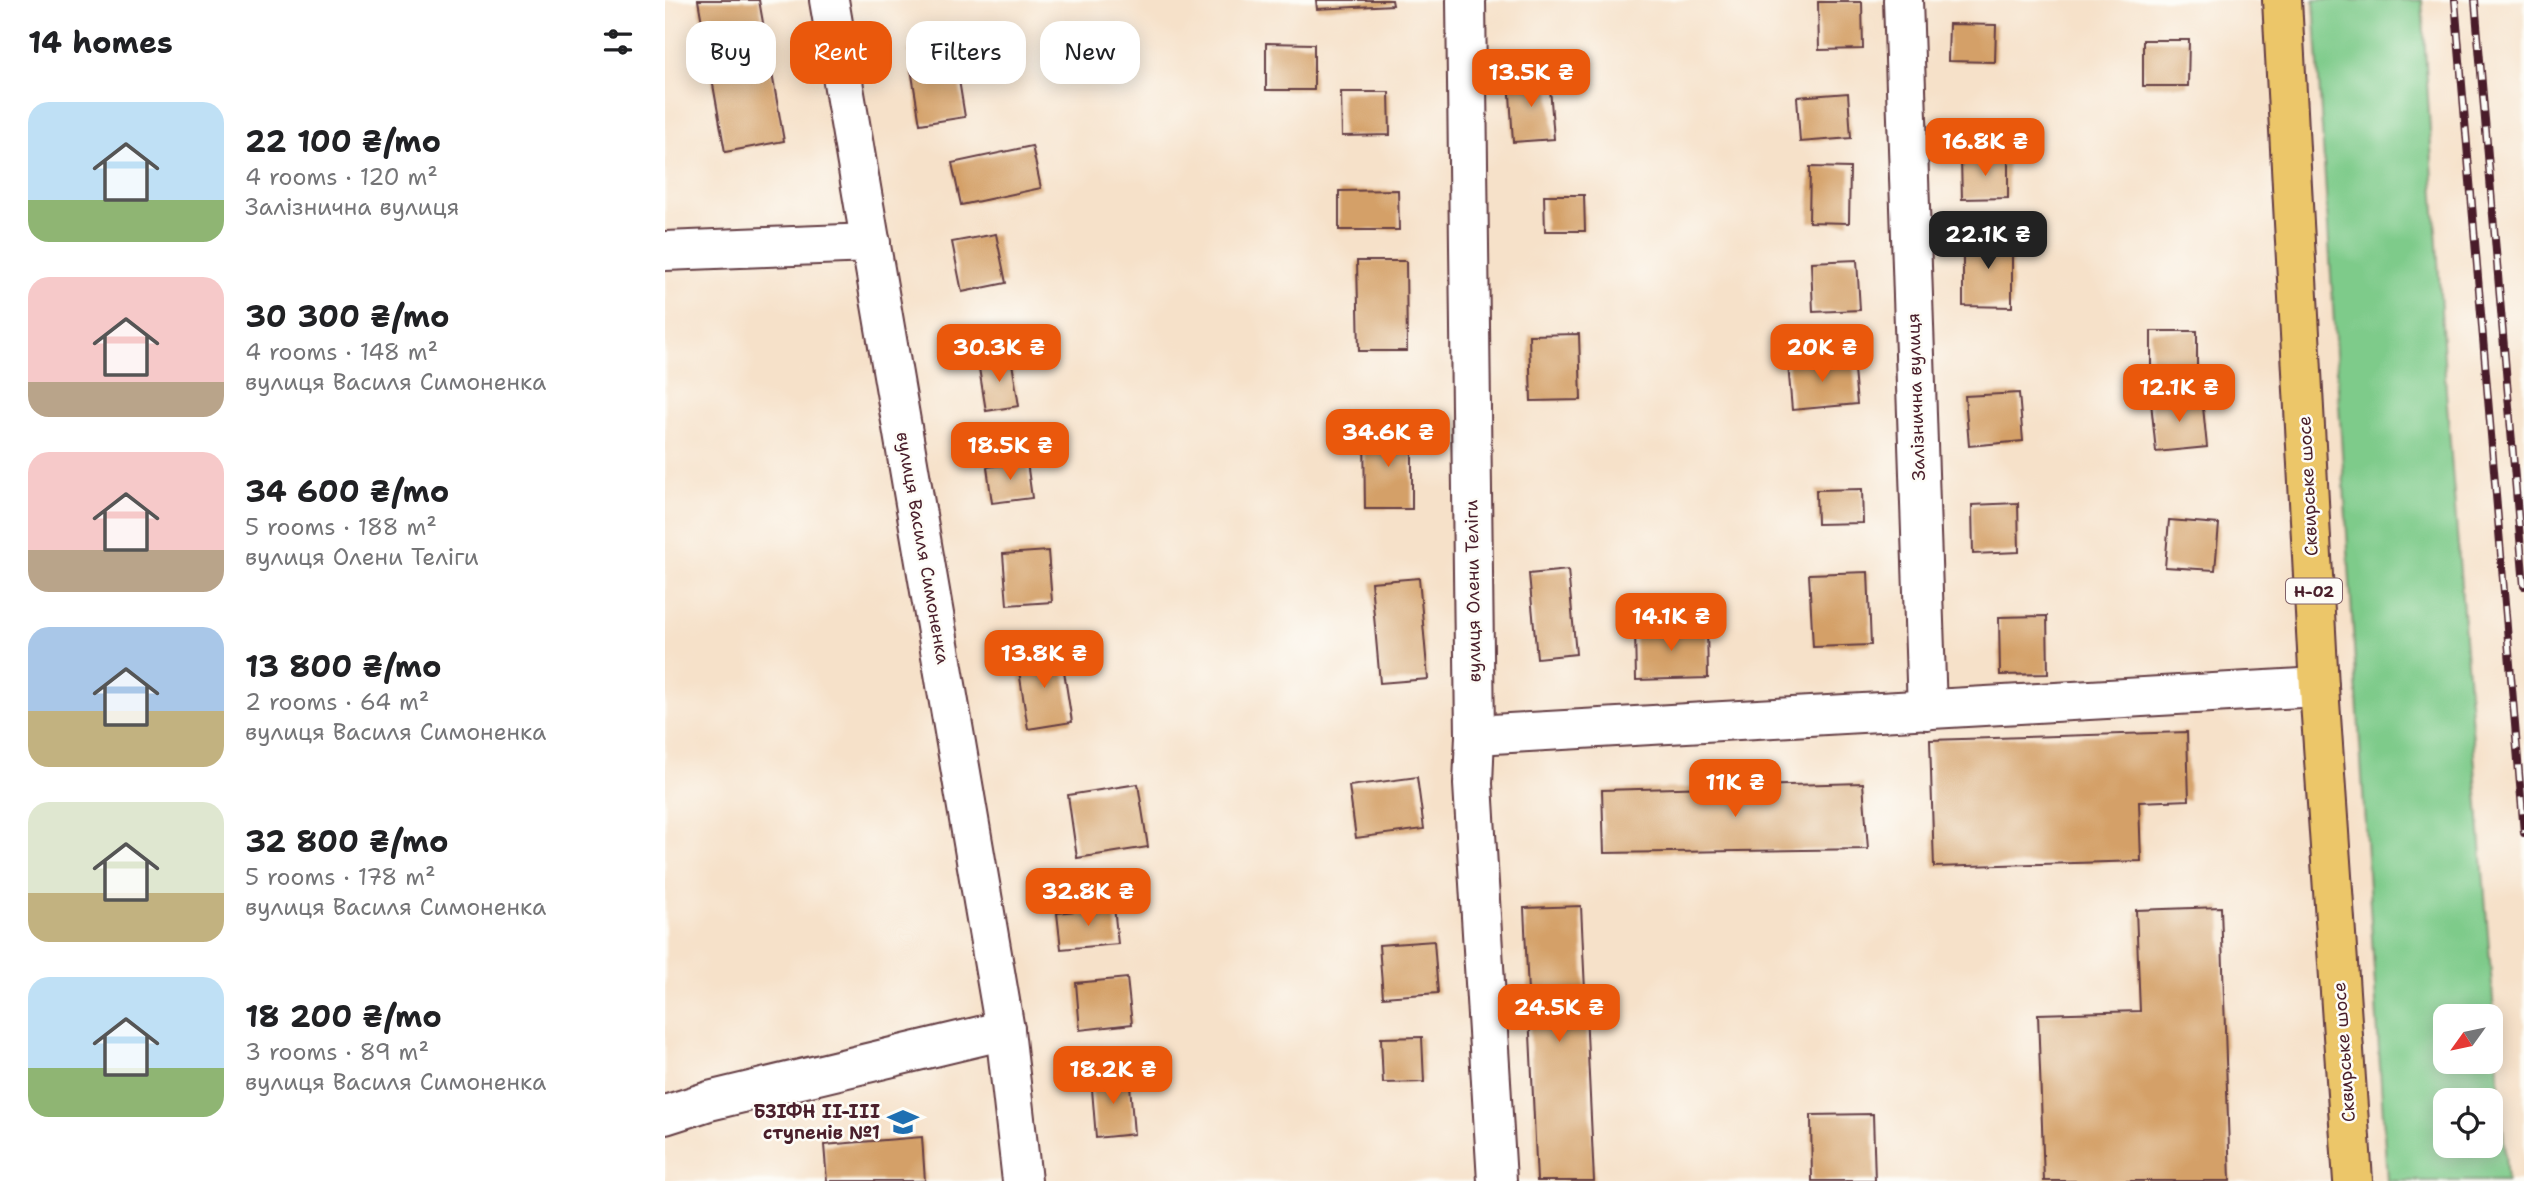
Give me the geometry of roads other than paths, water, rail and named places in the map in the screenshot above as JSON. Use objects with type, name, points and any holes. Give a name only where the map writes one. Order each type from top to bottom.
[{"type":"main road","name":"Сквирське шосе","points":[[2282,0],[2319,687],[2353,1181]]},
{"type":"street","name":"вулиця Василя Симоненка","points":[[829,0],[1005,1030],[1023,1181]]},
{"type":"street","name":"вулиця Олени Теліги","points":[[1466,0],[1475,735],[1473,784],[1497,1181]]},
{"type":"street","name":"Залізнична вулиця","points":[[1903,0],[1927,710]]},
{"type":"street","points":[[665,251],[871,243]]},
{"type":"street","points":[[1475,735],[2319,687]]},
{"type":"street","points":[[665,1115],[709,1101],[1005,1030]]},
{"type":"railway","points":[[2455,0],[2524,833]]},
{"type":"railway","points":[[2475,0],[2524,586]]},
{"type":"place","name":"БЗІФН ІІ-ІІІ ступенів №1","points":[[903,1122]]}]
